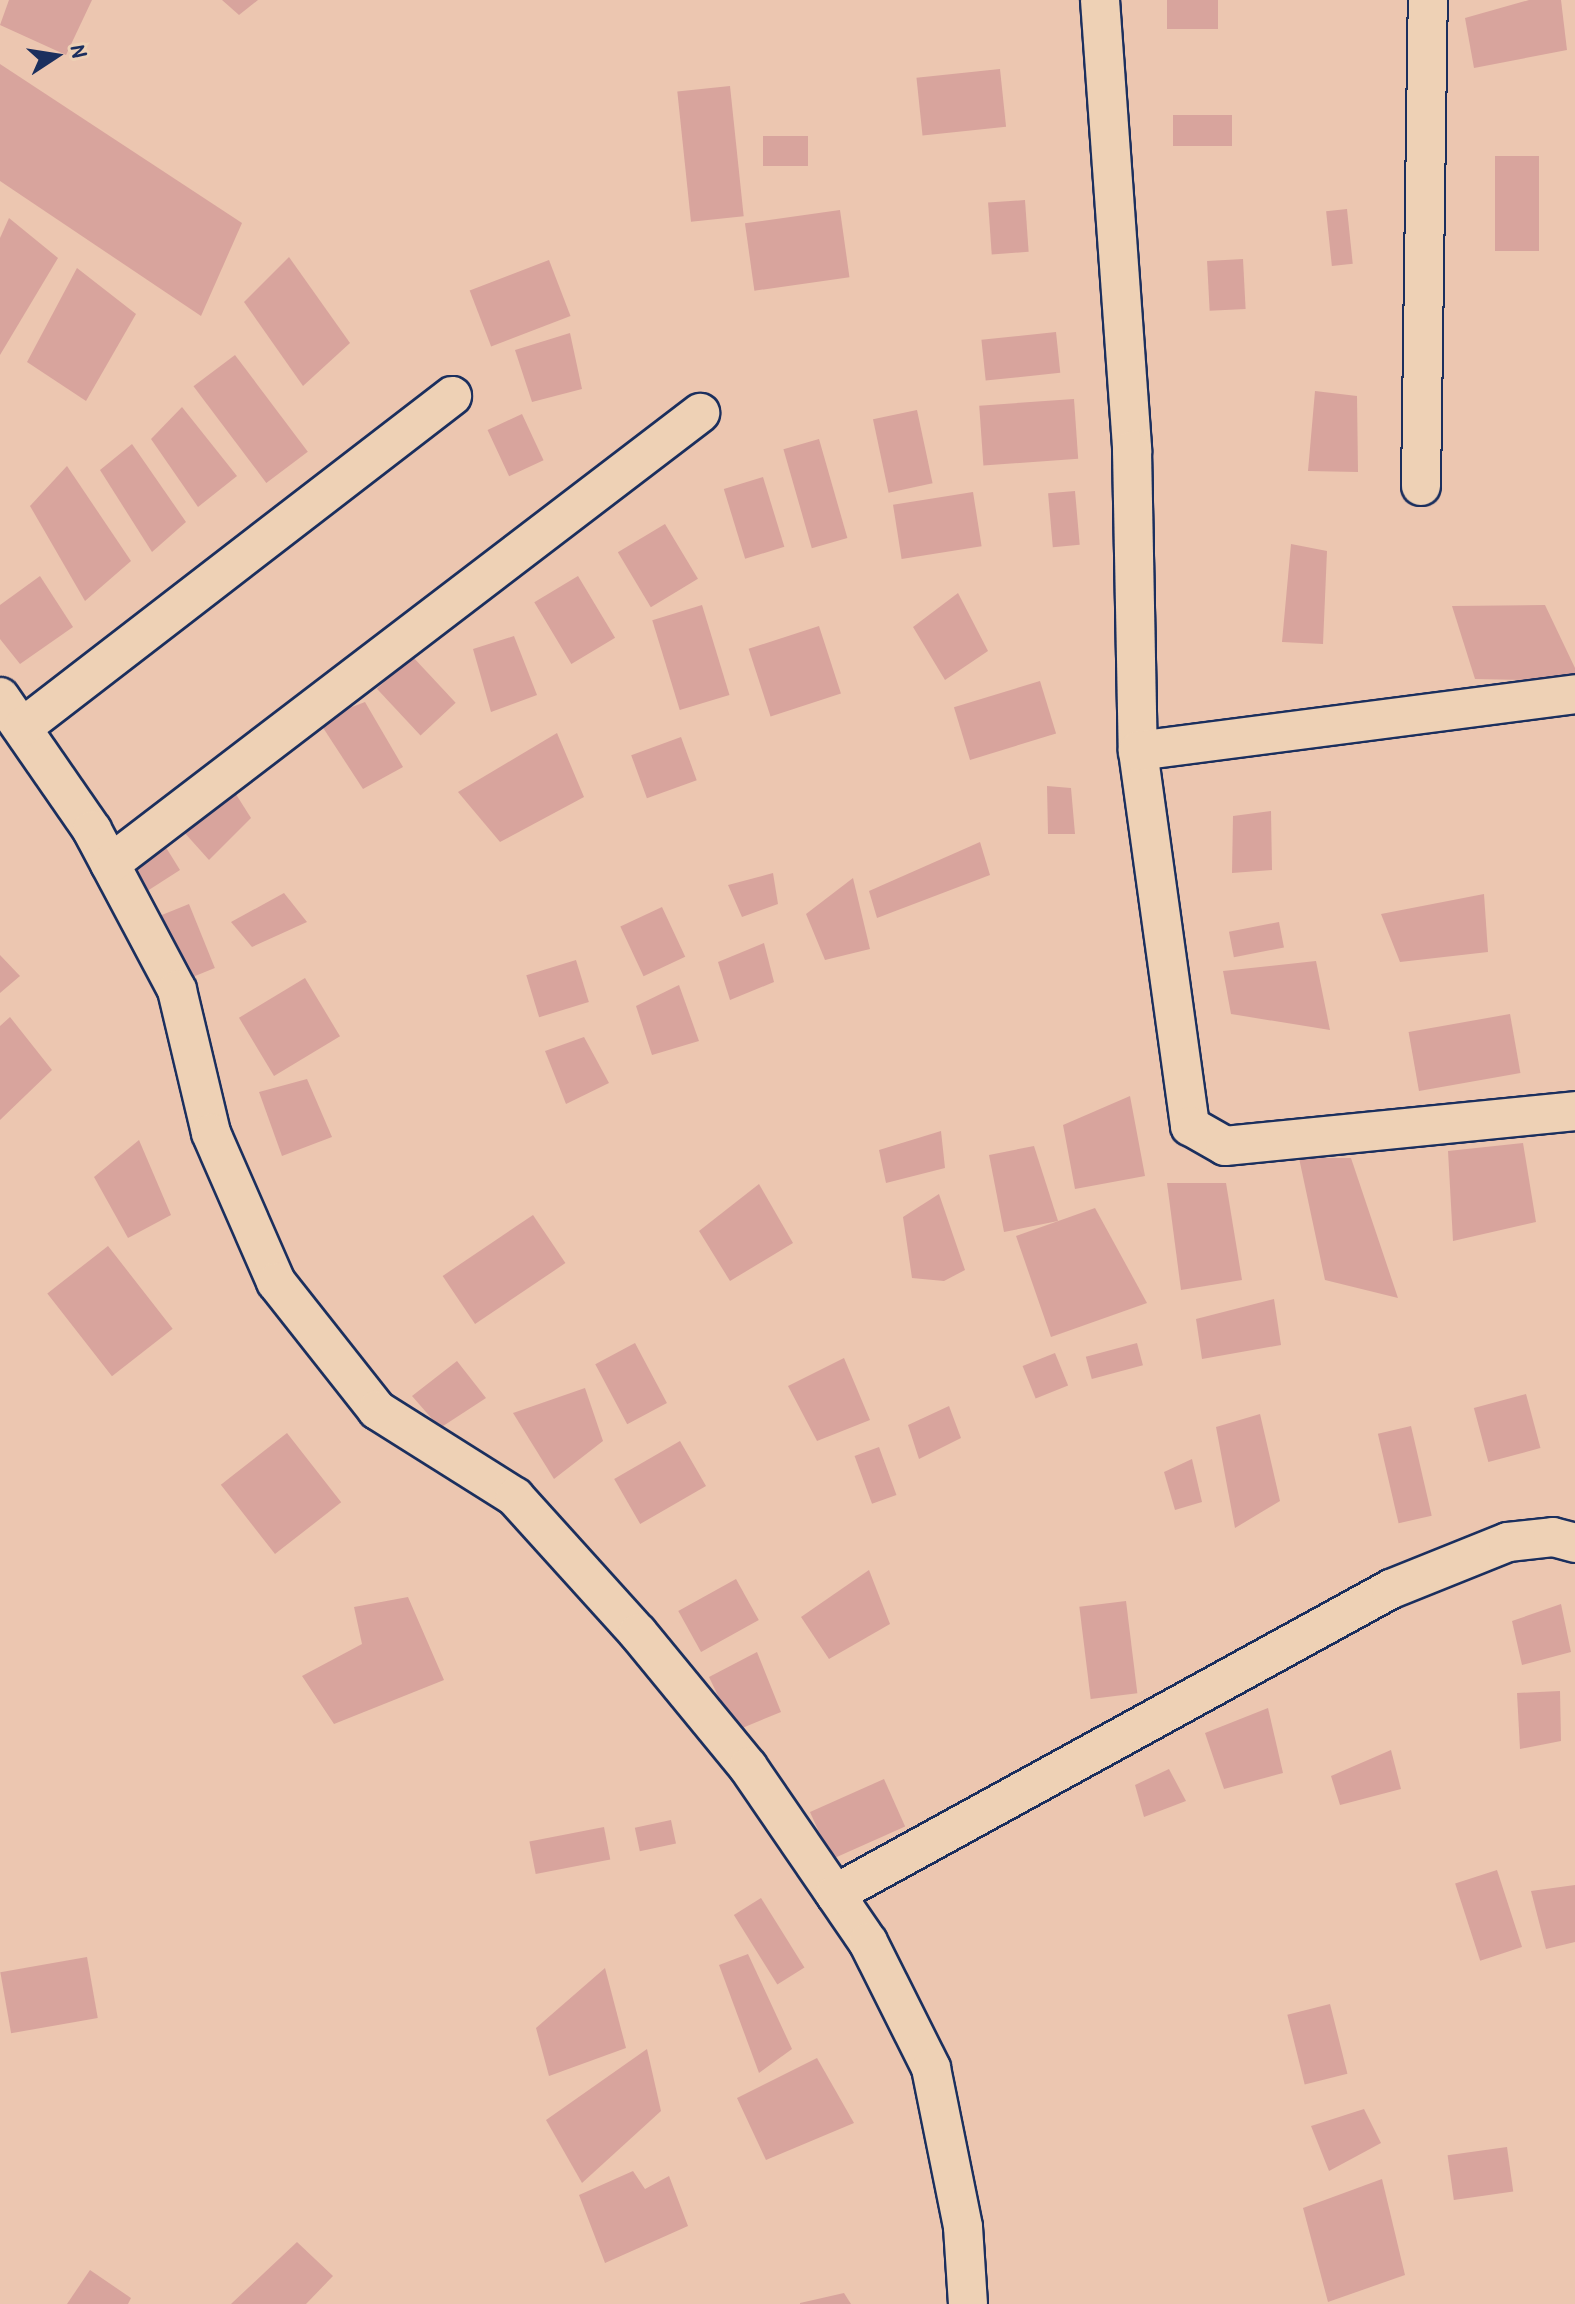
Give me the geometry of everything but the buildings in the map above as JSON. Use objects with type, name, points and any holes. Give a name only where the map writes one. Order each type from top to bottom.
[{"type":"street","points":[[1100,0],[1132,450],[1138,751],[1190,1126],[1225,1146],[1575,1111]]},
{"type":"street","points":[[1421,486],[1428,0]]},
{"type":"street","points":[[23,727],[452,396]]},
{"type":"street","points":[[110,864],[700,413]]},
{"type":"street","points":[[1138,751],[1575,694]]},
{"type":"street","points":[[0,697],[23,727],[110,864],[177,990],[211,1133],[276,1282],[377,1410],[515,1497],[638,1633],[748,1767],[868,1942],[931,2068],[963,2227],[968,2304]]},
{"type":"street","points":[[835,1894],[1391,1589],[1508,1542],[1553,1537],[1575,1543]]}]
